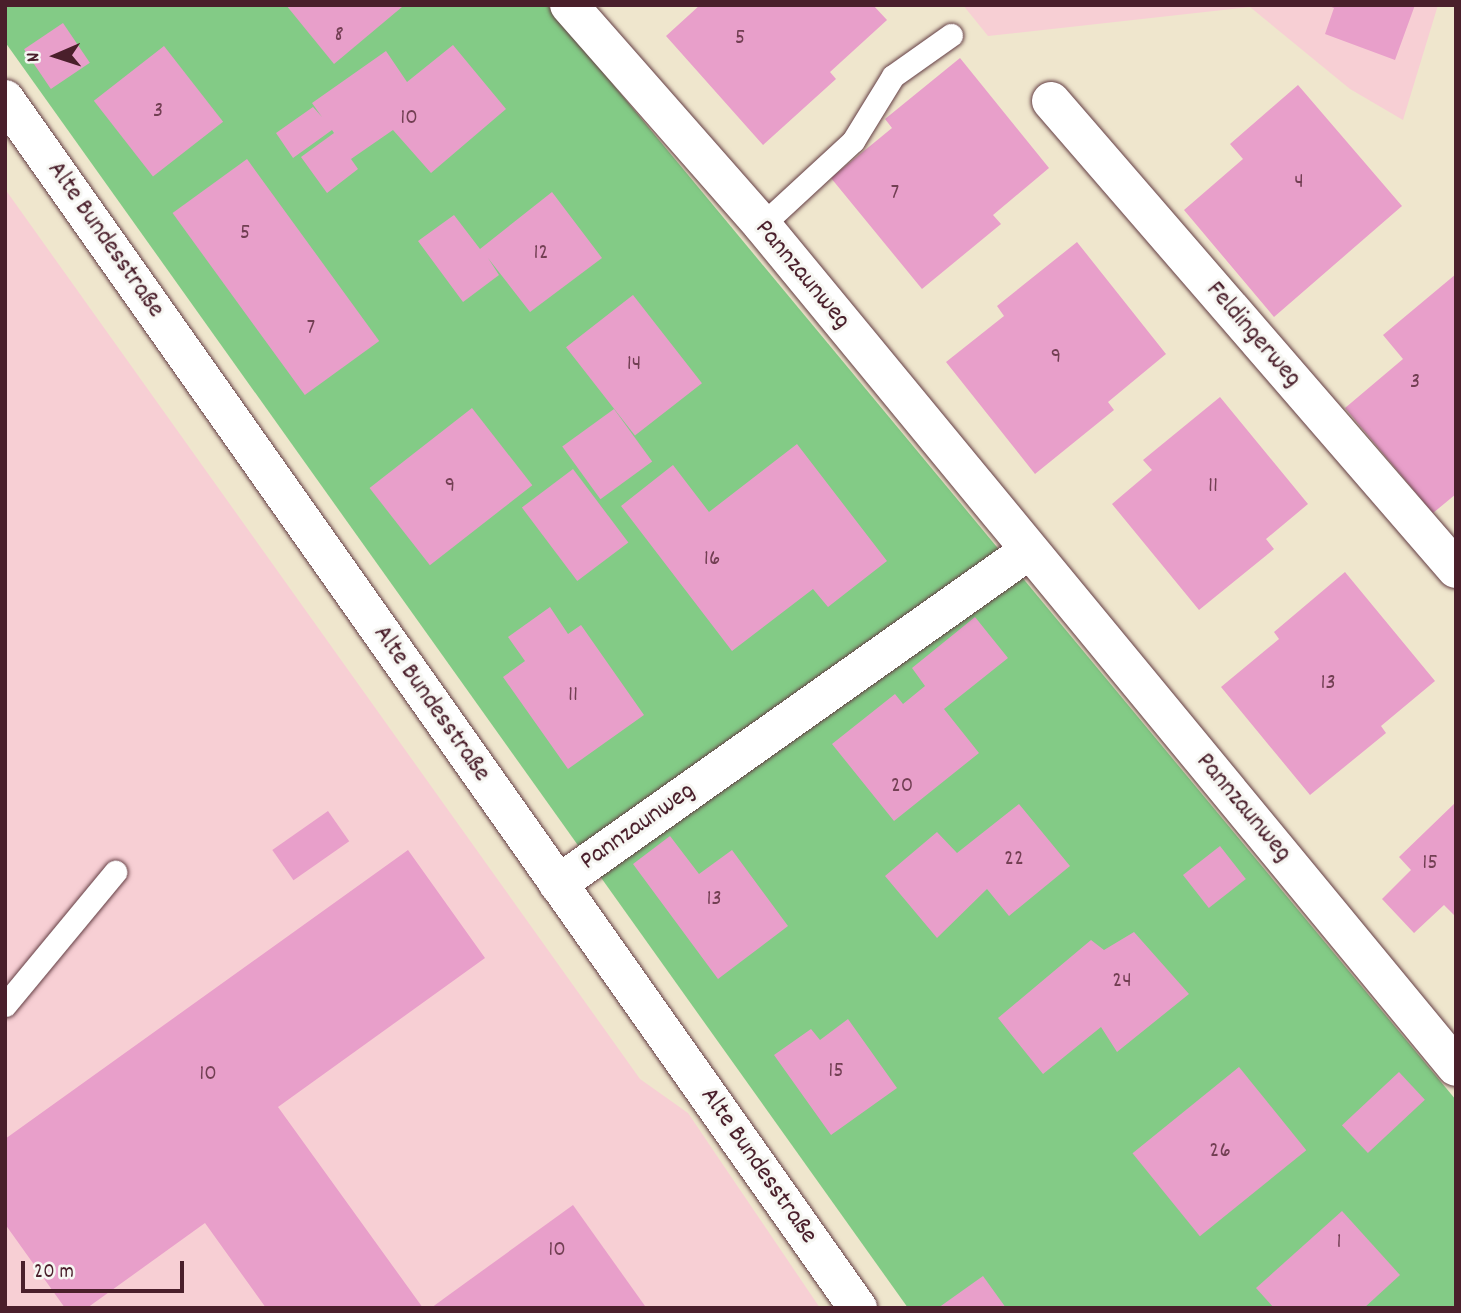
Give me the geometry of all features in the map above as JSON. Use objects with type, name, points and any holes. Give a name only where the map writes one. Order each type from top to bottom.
[{"type":"street","name":"Pannzaunweg","points":[[569,5],[762,225],[1027,552],[1321,900],[1456,1067]]},
{"type":"street","name":"Alte Bundesstraße","points":[[5,99],[858,1308]]},
{"type":"street","name":"Feldingerweg","points":[[1051,101],[1456,569]]},
{"type":"street","name":"Pannzaunweg","points":[[558,884],[1027,552]]},
{"type":"lane","points":[[762,225],[853,141],[893,76],[951,35]]},
{"type":"lane","points":[[5,1005],[114,872]]},
{"type":"shaded area","points":[[963,5],[1438,5],[1403,120],[1350,89],[1250,7],[988,36]]},
{"type":"shaded area","points":[[5,189],[640,1079],[688,1113],[820,1308],[5,1308]]},
{"type":"green space","points":[[5,5],[547,5],[1456,1100],[1456,1308],[908,1308],[5,42]]},
{"type":"building","points":[[286,5],[401,5],[402,7],[334,64]]},
{"type":"building","points":[[700,5],[873,5],[887,20],[830,72],[836,79],[763,145],[666,36]]},
{"type":"building","points":[[1326,5],[1415,5],[1395,60],[1325,34],[1334,8]]},
{"type":"building","points":[[63,23],[90,63],[51,89],[24,49]]},
{"type":"building","points":[[453,45],[506,109],[431,173],[393,130],[351,159],[358,169],[327,193],[301,157],[334,133],[332,130],[293,158],[276,133],[313,107],[322,117],[312,103],[386,51],[407,82]]},
{"type":"building","points":[[164,46],[223,122],[153,176],[94,101]]},
{"type":"building","points":[[960,58],[1049,168],[993,215],[1001,224],[922,289],[831,178],[892,128],[885,119]]},
{"type":"building","points":[[1298,85],[1402,206],[1274,317],[1184,210],[1243,159],[1230,144]]},
{"type":"building","points":[[247,159],[379,341],[305,395],[173,213]]},
{"type":"building","points":[[552,192],[602,258],[530,312],[488,258],[499,275],[463,302],[418,241],[454,215],[480,249]]},
{"type":"building","points":[[1077,242],[1166,354],[1108,402],[1114,410],[1035,474],[946,362],[1004,316],[997,306]]},
{"type":"building","points":[[1456,274],[1456,494],[1433,513],[1345,408],[1403,359],[1383,335]]},
{"type":"building","points":[[633,295],[702,383],[635,436],[566,347]]},
{"type":"building","points":[[1220,397],[1308,504],[1266,539],[1274,549],[1199,610],[1112,504],[1152,470],[1143,460]]},
{"type":"building","points":[[472,408],[532,485],[430,565],[370,488]]},
{"type":"building","points":[[614,409],[652,462],[600,499],[562,447]]},
{"type":"building","points":[[797,444],[887,561],[828,607],[813,589],[732,651],[621,506],[673,465],[709,512]]},
{"type":"building","points":[[573,469],[628,542],[577,581],[522,508]]},
{"type":"building","points":[[1345,572],[1435,681],[1381,726],[1386,733],[1310,795],[1221,687],[1279,639],[1274,632]]},
{"type":"building","points":[[550,607],[568,634],[581,625],[644,715],[568,769],[503,677],[525,661],[508,637]]},
{"type":"building","points":[[975,617],[1008,658],[944,709],[979,753],[894,821],[832,744],[895,694],[903,704],[925,686],[912,668]]},
{"type":"building","points":[[1456,802],[1456,917],[1444,905],[1414,933],[1382,899],[1411,870],[1399,857]]},
{"type":"building","points":[[1019,804],[1070,866],[1009,916],[987,889],[937,938],[885,876],[937,832],[957,853]]},
{"type":"building","points":[[328,811],[349,841],[294,880],[272,850]]},
{"type":"building","points":[[670,836],[699,874],[732,850],[788,926],[718,979],[633,864]]},
{"type":"building","points":[[1220,846],[1246,879],[1209,908],[1183,875]]},
{"type":"building","points":[[408,850],[485,958],[278,1107],[423,1308],[266,1308],[205,1223],[87,1308],[65,1308],[5,1224],[5,1139]]},
{"type":"building","points":[[1134,932],[1189,994],[1117,1052],[1101,1027],[1043,1074],[998,1018],[1091,940],[1104,950]]},
{"type":"building","points":[[848,1019],[897,1088],[831,1135],[774,1055],[811,1029],[820,1040]]},
{"type":"building","points":[[1239,1067],[1306,1150],[1200,1236],[1133,1153]]},
{"type":"building","points":[[1399,1072],[1425,1100],[1368,1153],[1342,1125]]},
{"type":"building","points":[[573,1205],[645,1306],[431,1308],[446,1297]]},
{"type":"building","points":[[1342,1211],[1400,1275],[1364,1308],[1274,1308],[1256,1288]]},
{"type":"building","points":[[983,1276],[1006,1308],[938,1308]]}]
